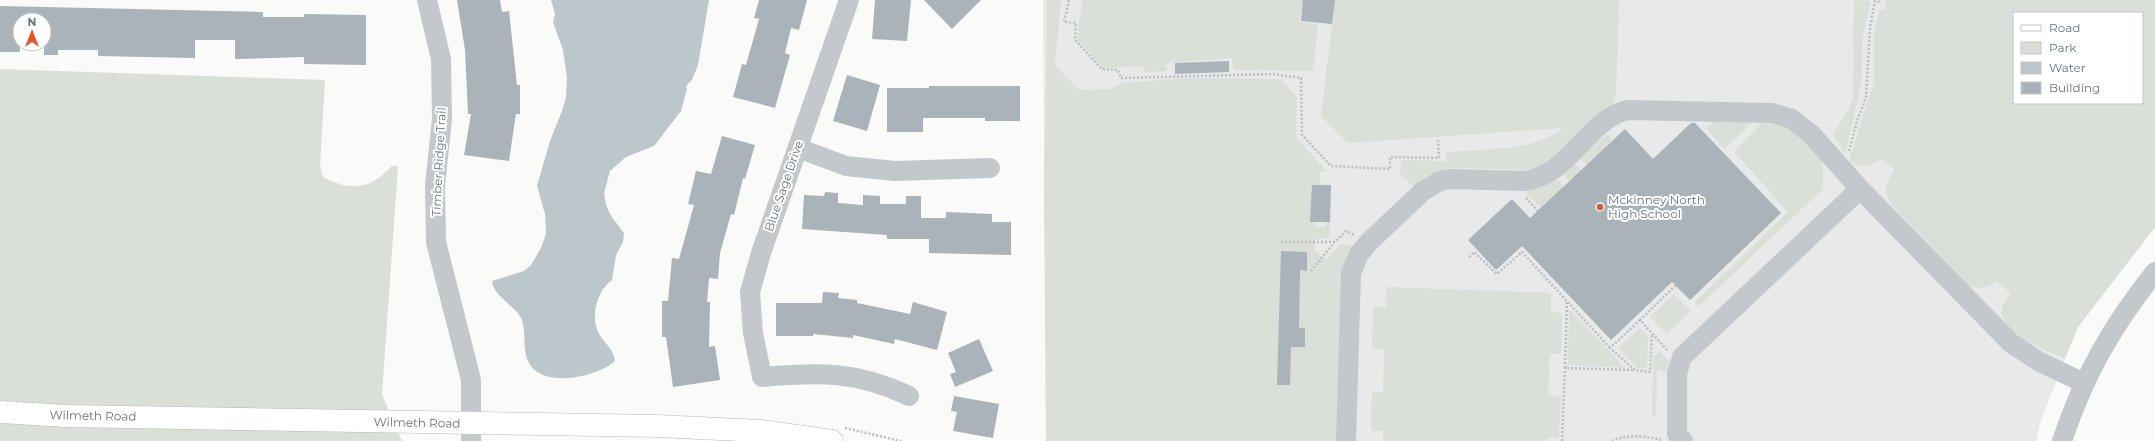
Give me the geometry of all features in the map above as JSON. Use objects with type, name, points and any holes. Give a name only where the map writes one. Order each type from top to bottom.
[{"type":"main road","name":"Wilmeth Road","points":[[0,412],[472,432],[658,426],[788,433],[832,441]]},
{"type":"street","name":"Timber Ridge Trail","points":[[427,0],[442,59],[442,119],[435,186],[436,242],[443,275],[469,366],[472,393],[472,432]]},
{"type":"street","name":"Blue Sage Drive","points":[[849,0],[761,253],[750,292],[753,332],[762,377],[807,373],[840,374],[884,384],[910,396]]},
{"type":"street","points":[[1346,441],[1351,273],[1359,254],[1369,242],[1423,191],[1440,181],[1450,179],[1536,180],[1554,170],[1614,115],[1628,110],[1782,115],[1803,127],[1860,189],[2011,344],[2038,361],[2084,383]]},
{"type":"street","points":[[798,148],[846,166],[895,171],[990,168]]},
{"type":"street","points":[[1684,441],[1677,434],[1677,374],[1679,362],[1686,351],[1860,189]]},
{"type":"street","points":[[2062,441],[2084,383],[2119,320],[2155,272]]},
{"type":"path","points":[[1069,0],[1064,22],[1076,23],[1075,40],[1102,69],[1118,70],[1121,78],[1273,74],[1301,78],[1302,135],[1331,166],[1390,169],[1390,158],[1439,158],[1438,140]]},
{"type":"path","points":[[1839,166],[1846,158],[1856,121],[1866,98],[1870,28],[1875,1],[1882,2]]},
{"type":"path","points":[[1311,270],[1346,231],[1369,242]]},
{"type":"path","points":[[1281,242],[1335,242]]},
{"type":"path","points":[[1469,257],[1474,252],[1497,274],[1522,252],[1610,348],[1635,370]]},
{"type":"path","points":[[1610,348],[1676,286]]},
{"type":"path","points":[[1562,441],[1567,302]]},
{"type":"path","points":[[1640,320],[1652,335],[1679,362]]},
{"type":"path","points":[[1565,368],[1635,370],[1650,372],[1652,335]]},
{"type":"path","points":[[1612,441],[1619,437],[1664,441]]},
{"type":"shaded area","name":"Mckinney North High School","points":[[1043,0],[2155,0],[2155,227],[2078,327],[2041,420],[2036,441],[1046,441]]},
{"type":"green space","points":[[1047,0],[1061,0],[1055,65],[1079,90],[1111,89],[1121,83],[1189,78],[1281,79],[1297,97],[1296,137],[1327,172],[1320,171],[1320,185],[1312,185],[1311,222],[1315,222],[1315,227],[1326,227],[1326,222],[1330,222],[1330,237],[1315,240],[1315,251],[1326,260],[1340,244],[1355,246],[1339,441],[1046,441],[1044,186]]},
{"type":"green space","points":[[1078,0],[1303,0],[1300,22],[1318,24],[1313,71],[1233,70],[1232,58],[1166,63],[1167,71],[1144,72],[1143,66],[1104,68],[1077,40],[1082,1]]},
{"type":"green space","points":[[1335,0],[1619,0],[1616,96],[1613,104],[1548,164],[1532,170],[1453,168],[1431,175],[1414,187],[1400,174],[1401,160],[1446,161],[1446,152],[1508,148],[1523,145],[1551,136],[1563,128],[1348,143],[1321,116]]},
{"type":"green space","points":[[1854,0],[1871,1],[1863,35],[1861,85],[1845,154],[1833,135],[1849,108],[1853,96]]},
{"type":"green space","points":[[1886,0],[2155,0],[2155,227],[2078,327],[2065,358],[2036,346],[2016,334],[2009,327],[2004,318],[2002,309],[2011,293],[1996,281],[1984,287],[1970,287],[1890,203],[1886,193],[1886,185],[1895,170],[1882,159],[1865,166],[1857,165],[1849,160],[1874,82],[1874,35],[1879,10],[1885,9]]},
{"type":"green space","points":[[0,69],[325,80],[320,166],[323,177],[343,185],[360,186],[376,180],[392,166],[398,166],[382,395],[402,441],[0,441]]},
{"type":"green space","points":[[1714,121],[1753,122],[1724,149],[1707,129]]},
{"type":"green space","points":[[1762,123],[1773,124],[1790,129],[1802,138],[1823,159],[1823,189],[1698,307],[1695,302],[1788,212],[1734,152]]},
{"type":"green space","points":[[1607,134],[1612,141],[1587,165],[1580,158]]},
{"type":"green space","points":[[1575,164],[1581,170],[1569,181],[1563,175]]},
{"type":"green space","points":[[1557,180],[1564,186],[1541,208],[1527,194],[1528,187],[1538,188]]},
{"type":"green space","points":[[1387,287],[1551,293],[1551,312],[1562,313],[1561,354],[1550,354],[1548,396],[1561,397],[1559,438],[1547,438],[1546,441],[1383,441],[1383,431],[1371,431],[1372,392],[1383,392],[1384,349],[1372,348],[1373,307],[1386,307]]},
{"type":"green space","points":[[1674,294],[1691,311],[1667,334],[1650,317]]},
{"type":"green space","points":[[1569,309],[1625,368],[1568,365]]},
{"type":"green space","points":[[1640,328],[1648,336],[1647,368],[1638,368],[1620,350],[1619,347]]},
{"type":"green space","points":[[1659,351],[1670,362],[1670,371],[1657,371],[1656,418],[1652,415],[1653,358]]},
{"type":"water","points":[[551,0],[709,0],[698,65],[692,80],[686,86],[687,89],[681,111],[654,146],[626,157],[610,171],[604,193],[606,205],[611,216],[624,233],[623,242],[616,255],[612,280],[606,285],[598,298],[595,322],[601,337],[612,351],[615,361],[596,372],[570,378],[556,378],[544,375],[534,370],[526,356],[523,326],[520,316],[499,295],[493,286],[492,281],[524,271],[531,265],[541,248],[546,234],[545,214],[537,186],[550,141],[566,97],[567,78],[563,50],[553,22],[555,14]]},
{"type":"building","points":[[457,0],[500,0],[502,12],[509,11],[517,85],[520,85],[520,114],[516,114],[509,161],[464,155],[471,114],[468,114],[465,50]]},
{"type":"building","points":[[759,0],[807,0],[799,30],[791,28],[785,53],[790,55],[775,108],[733,97],[742,64],[746,65],[759,19],[754,18]]},
{"type":"building","points":[[875,0],[911,0],[907,41],[872,39]]},
{"type":"building","points":[[924,0],[981,0],[952,29]]},
{"type":"building","points":[[1303,0],[1335,0],[1332,24],[1301,21]]},
{"type":"building","points":[[0,6],[263,12],[263,17],[304,17],[304,14],[366,15],[366,65],[304,64],[304,57],[235,59],[235,40],[195,40],[195,58],[98,56],[98,50],[58,50],[58,55],[44,55],[44,52],[52,52],[52,12],[12,12],[12,52],[0,52]]},
{"type":"building","points":[[1229,61],[1229,72],[1175,74],[1175,63]]},
{"type":"building","points":[[847,75],[880,85],[867,131],[833,121]]},
{"type":"building","points":[[929,86],[1020,86],[1020,121],[985,121],[985,118],[923,118],[923,132],[887,132],[887,88],[929,88]]},
{"type":"building","points":[[1691,123],[1695,123],[1781,213],[1690,300],[1672,282],[1611,340],[1522,246],[1496,270],[1468,240],[1512,199],[1530,218],[1625,129],[1653,159]]},
{"type":"building","points":[[722,136],[755,145],[745,179],[743,178],[734,215],[731,214],[720,253],[718,279],[709,278],[707,302],[710,302],[709,347],[715,346],[720,380],[673,387],[666,337],[662,337],[662,301],[668,301],[672,258],[679,259],[694,205],[688,204],[696,171],[711,174]]},
{"type":"building","points":[[1312,185],[1331,185],[1330,222],[1310,222]]},
{"type":"building","points":[[825,192],[838,193],[838,203],[863,205],[863,195],[880,196],[880,204],[906,204],[906,196],[921,196],[921,218],[946,218],[946,212],[992,214],[992,222],[1011,222],[1011,255],[929,253],[929,239],[887,239],[887,235],[802,229],[804,195],[824,196]]},
{"type":"building","points":[[1281,251],[1307,252],[1307,271],[1300,270],[1299,328],[1305,328],[1305,347],[1291,347],[1290,385],[1277,385]]},
{"type":"building","points":[[823,292],[839,293],[838,298],[857,300],[857,303],[910,314],[913,302],[947,312],[937,350],[895,339],[894,344],[853,335],[853,338],[813,334],[813,336],[776,336],[776,303],[822,303]]},
{"type":"building","points":[[979,339],[993,371],[955,387],[950,374],[956,372],[948,353]]},
{"type":"building","points":[[954,396],[999,404],[993,438],[953,431],[957,412],[951,411]]},
{"type":"place","name":"Mckinney North High School","points":[[1600,207]]}]
